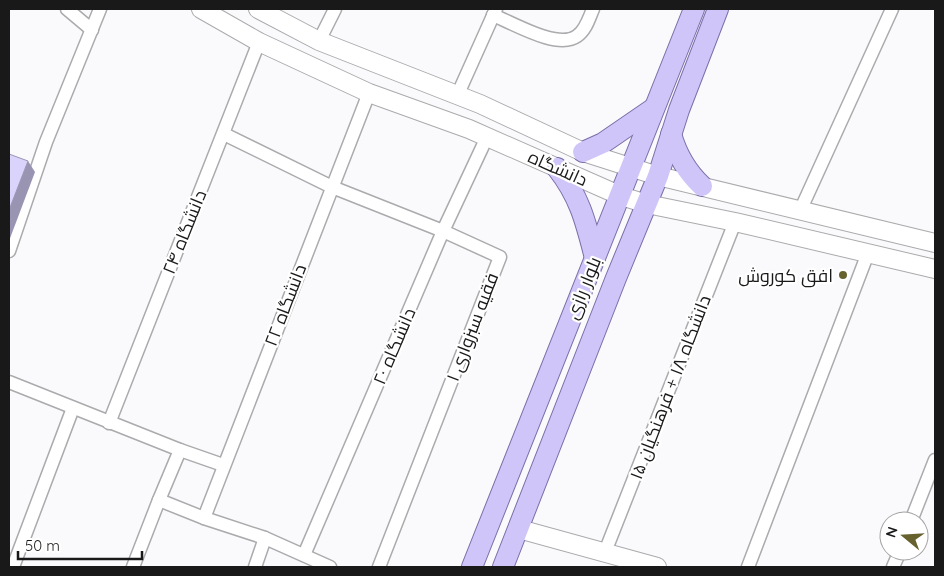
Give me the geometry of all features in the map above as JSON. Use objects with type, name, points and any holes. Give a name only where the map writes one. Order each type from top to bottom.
[{"type":"main road","name":"دانشگاه","points":[[201,9],[259,42],[369,93],[469,129],[620,196],[647,204],[735,222],[935,269]]},
{"type":"main road","name":"دانشگاه","points":[[258,9],[319,41],[480,104],[583,152],[658,176],[935,242]]},
{"type":"main road","name":"بلوار رازی","points":[[472,567],[694,9]]},
{"type":"main road","name":"بلوار رازی","points":[[503,567],[658,176],[679,110],[718,9]]},
{"type":"main road","points":[[469,129],[480,104]]},
{"type":"main road","points":[[583,152],[603,143],[655,105],[679,110]]},
{"type":"main road","points":[[671,134],[676,151],[689,174],[702,186]]},
{"type":"main road","points":[[557,168],[572,187],[581,206],[593,263],[616,278]]},
{"type":"main road","points":[[834,245],[842,221]]},
{"type":"main road","points":[[519,529],[657,567]]},
{"type":"street","points":[[67,9],[92,30]]},
{"type":"street","points":[[9,251],[46,142],[100,9]]},
{"type":"street","points":[[319,41],[335,9]]},
{"type":"street","points":[[457,96],[494,12],[550,39],[565,40],[577,36],[587,24],[593,9]]},
{"type":"street","points":[[800,211],[892,9]]},
{"type":"street","name":"دانشگاه ۲۴","points":[[109,422],[259,42]]},
{"type":"street","name":"دانشگاه ۲۲","points":[[204,518],[369,93]]},
{"type":"street","name":"فقیه سبزواری ۱","points":[[224,134],[332,187],[443,231],[500,257],[379,567]]},
{"type":"street","name":"دانشگاه ۲۰","points":[[304,555],[443,231],[486,137]]},
{"type":"street","name":"دانشگاه ۱۸ + فرهنگیان ۱۵","points":[[605,552],[735,222]]},
{"type":"street","points":[[748,567],[868,253]]},
{"type":"street","points":[[9,382],[180,450],[223,465]]},
{"type":"street","points":[[13,567],[73,408]]},
{"type":"street","points":[[133,567],[180,450]]},
{"type":"street","points":[[915,511],[935,460]]},
{"type":"street","points":[[159,500],[204,518],[265,538],[330,567]]},
{"type":"street","points":[[255,567],[265,538]]},
{"type":"building","points":[[9,154],[28,161],[9,210]]},
{"type":"place","name":"افق کوروش","points":[[843,275]]}]
